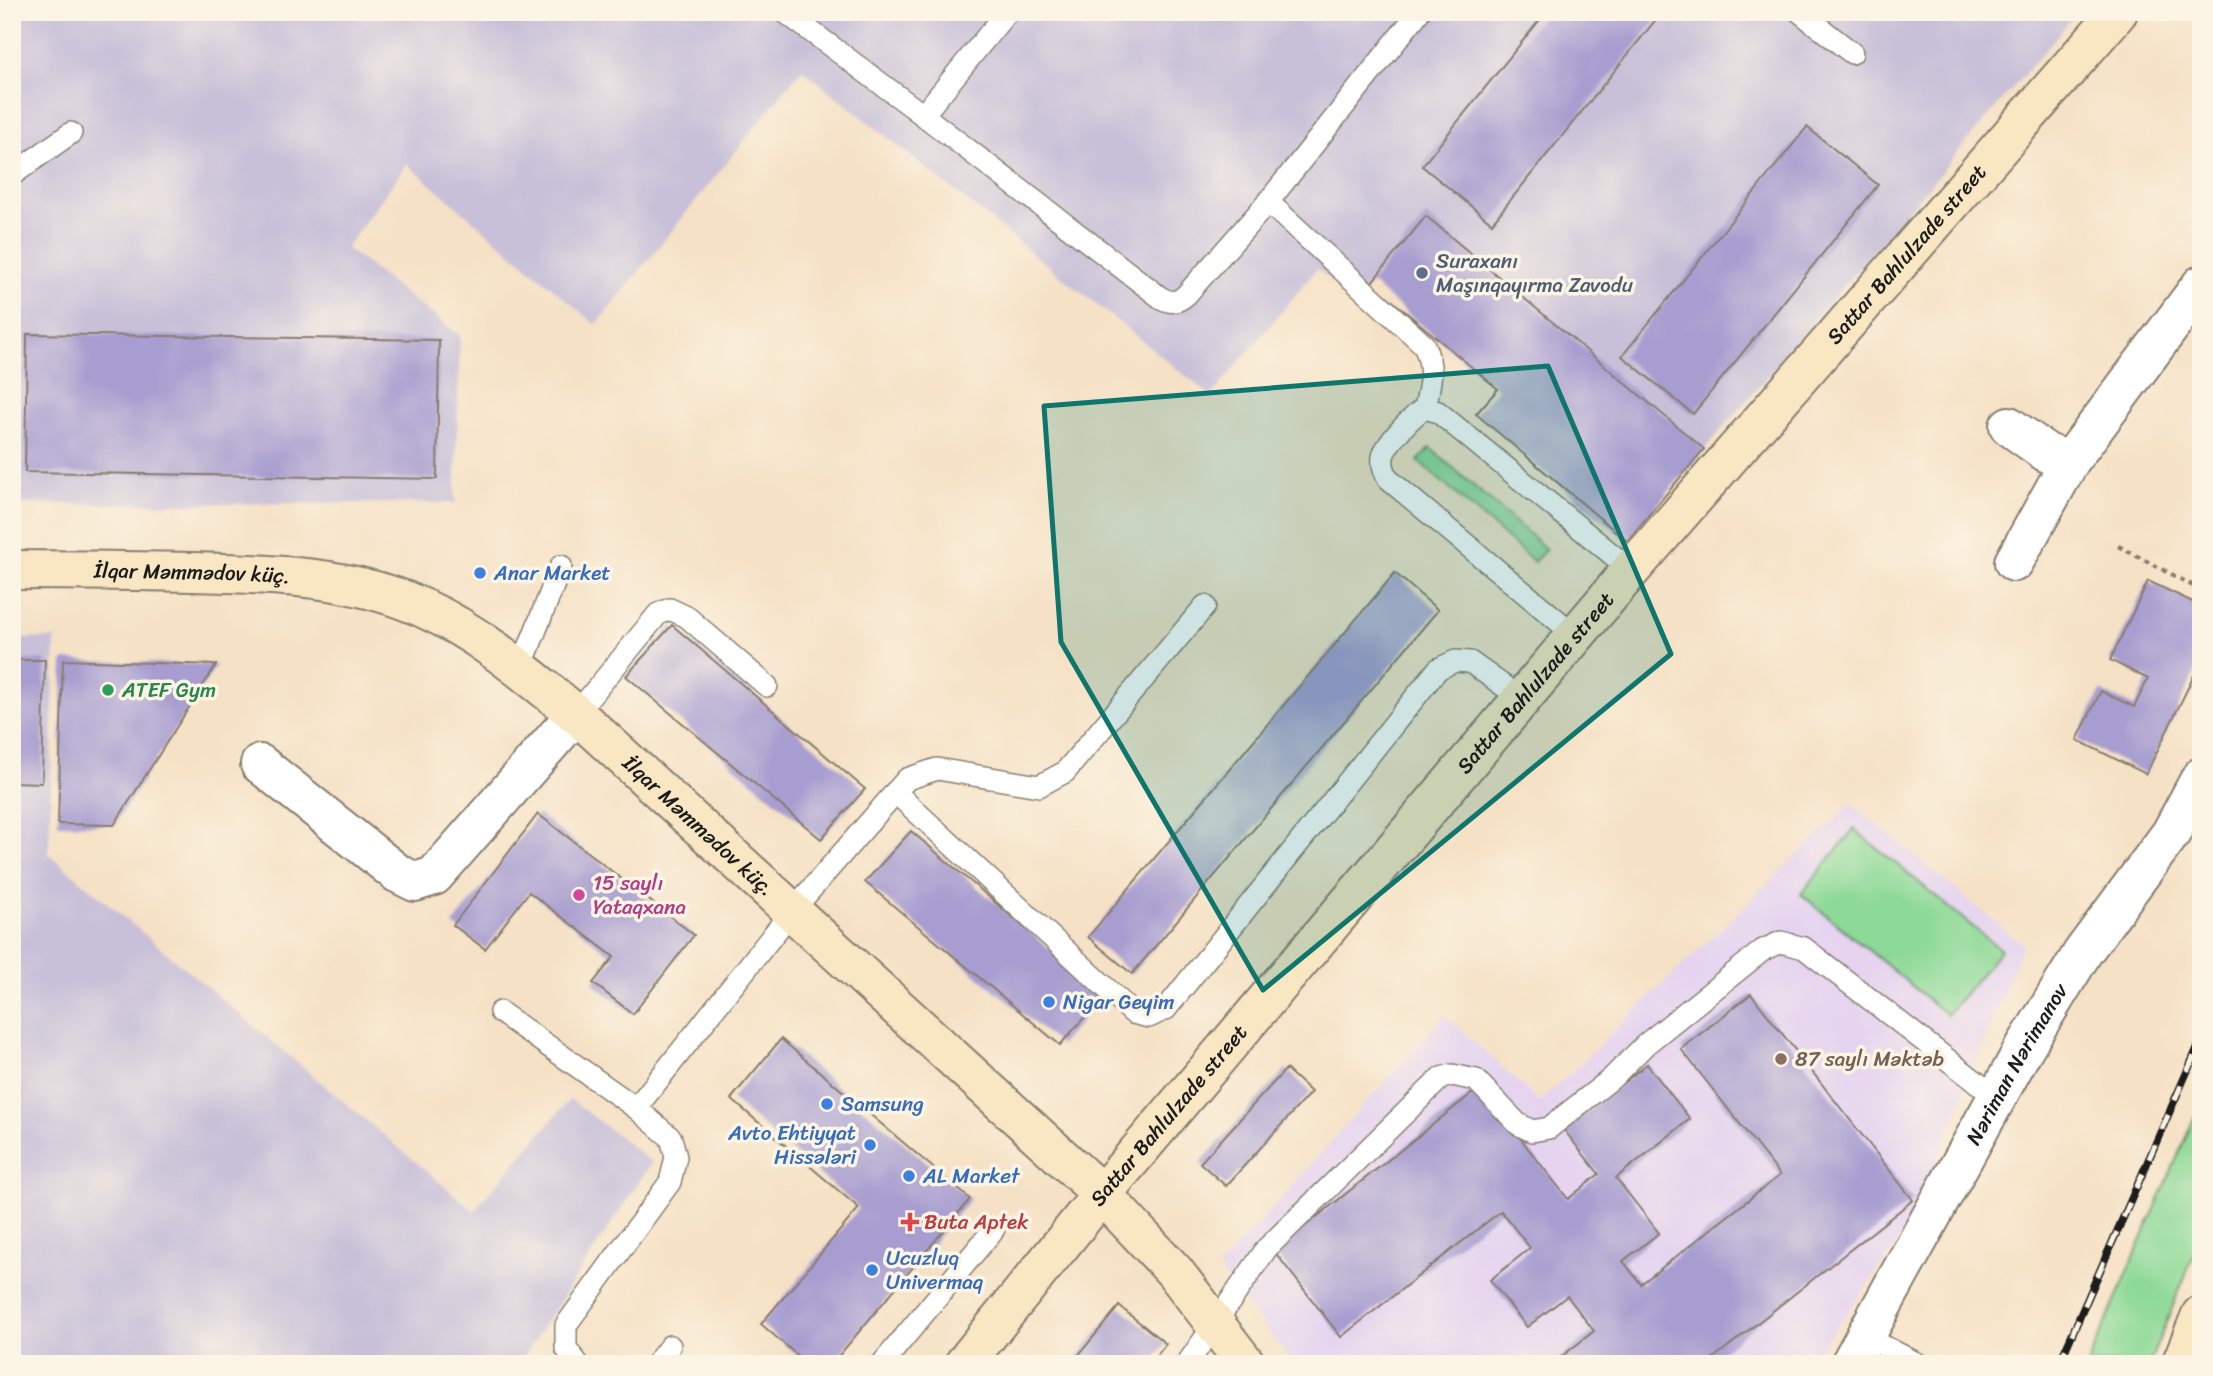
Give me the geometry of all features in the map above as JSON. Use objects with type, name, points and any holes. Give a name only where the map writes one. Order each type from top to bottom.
[{"type":"main road","name":"Sattar Bahlulzade street","points":[[964,1364],[1102,1194],[1630,570],[2118,12]]},
{"type":"main road","name":"İlqar Məmmədov küç.","points":[[12,570],[276,574],[345,584],[396,597],[442,617],[486,644],[576,713],[1102,1194],[1174,1271],[1246,1364]]},
{"type":"main road","points":[[2181,1364],[2201,1315]]},
{"type":"street","points":[[2014,562],[2070,461],[2201,285]]},
{"type":"street","points":[[2009,426],[2047,453],[2070,461]]},
{"type":"street","points":[[260,764],[397,873],[415,882],[434,876],[576,713]]},
{"type":"street","name":"Nəriman Nərimanov","points":[[1858,1350],[2023,1050],[2083,952],[2171,833],[2201,777]]},
{"type":"lane","points":[[785,12],[923,114],[1161,298],[1171,302],[1180,301],[1186,295],[1268,202],[1419,12]]},
{"type":"lane","points":[[923,114],[1007,12]]},
{"type":"lane","points":[[1800,12],[1852,53]]},
{"type":"lane","points":[[12,175],[71,134]]},
{"type":"lane","points":[[1268,202],[1424,345],[1431,361],[1432,376],[1425,408],[1415,414],[1384,452],[1382,467],[1388,480],[1576,636]]},
{"type":"lane","points":[[1425,408],[1438,412],[1630,570]]},
{"type":"lane","points":[[520,670],[561,566]]},
{"type":"lane","points":[[636,1108],[792,911],[907,779],[937,769],[1039,786],[1065,772],[1205,607]]},
{"type":"lane","points":[[576,713],[657,614],[670,609],[687,617],[767,686]]},
{"type":"lane","points":[[895,792],[1133,1013],[1149,1017],[1166,1009],[1438,670],[1455,661],[1470,662],[1522,699]]},
{"type":"lane","points":[[1187,1364],[1267,1248],[1441,1078],[1452,1076],[1476,1080],[1518,1124],[1532,1131],[1549,1128],[1611,1079],[1646,1044],[1763,950],[1781,942],[1804,948],[1997,1098]]},
{"type":"lane","points":[[500,1012],[636,1108],[671,1138],[676,1157],[670,1182],[566,1325],[566,1348],[578,1364]]},
{"type":"lane","points":[[883,1364],[994,1229]]},
{"type":"lane","points":[[656,1364],[670,1346]]},
{"type":"lane","points":[[1858,1350],[1918,1364]]},
{"type":"path","points":[[2118,546],[2201,590]]},
{"type":"highlighted area","points":[[1548,366],[1671,654],[1263,990],[1061,642],[1044,406]]},
{"type":"shaded area","name":"Suraxanı Maşınqayırma Zavodu","points":[[12,12],[2077,12],[1627,541],[1476,414],[1497,388],[1371,283],[1356,300],[1317,269],[1211,396],[802,69],[596,325],[407,164],[346,248],[460,336],[455,503],[12,504]]},
{"type":"shaded area","points":[[55,638],[49,854],[474,1211],[570,1099],[652,1162],[519,1364],[12,1364],[12,639]]},
{"type":"shaded area","name":"87 saylı Məktəb","points":[[1851,804],[2023,944],[1914,1220],[1810,1364],[1294,1364],[1218,1268],[1445,1015],[1540,1102]]},
{"type":"green space","points":[[1430,448],[1546,549],[1534,562],[1418,461]]},
{"type":"green space","points":[[1854,829],[2001,950],[1947,1015],[1801,894]]},
{"type":"green space","points":[[2201,1102],[2201,1238],[2149,1364],[2088,1364]]},
{"type":"building","points":[[1546,12],[1662,12],[1492,223],[1422,166]]},
{"type":"building","points":[[1807,127],[1878,185],[1693,414],[1622,356]]},
{"type":"building","points":[[1426,216],[1704,449],[1627,541],[1476,414],[1498,389],[1371,283]]},
{"type":"building","points":[[27,334],[439,340],[437,479],[25,472]]},
{"type":"building","points":[[1395,573],[1438,610],[1132,974],[1088,937]]},
{"type":"building","points":[[2148,581],[2201,606],[2201,661],[2146,774],[2077,740],[2101,691],[2134,707],[2148,679],[2110,660]]},
{"type":"building","points":[[672,625],[865,789],[821,839],[626,676]]},
{"type":"building","points":[[12,660],[45,660],[42,783],[12,782]]},
{"type":"building","points":[[63,660],[216,665],[114,825],[58,824]]},
{"type":"building","points":[[538,814],[694,935],[633,1014],[593,983],[614,957],[529,892],[485,949],[453,925]]},
{"type":"building","points":[[911,831],[1104,995],[1060,1045],[865,882]]},
{"type":"building","points":[[1751,994],[1913,1200],[1706,1364],[1552,1364],[1594,1331],[1567,1296],[1527,1327],[1490,1280],[1530,1248],[1501,1211],[1341,1337],[1274,1251],[1480,1087],[1568,1199],[1599,1174],[1564,1130],[1647,1064],[1690,1119],[1616,1178],[1659,1233],[1623,1261],[1641,1284],[1780,1175],[1681,1049]]},
{"type":"building","points":[[781,1039],[970,1199],[832,1364],[807,1364],[761,1324],[859,1208],[731,1099]]},
{"type":"building","points":[[1286,1069],[1311,1092],[1226,1186],[1200,1163]]},
{"type":"building","points":[[1119,1306],[1166,1344],[1150,1364],[1071,1364]]},
{"type":"railway","points":[[2059,1364],[2201,1040]]},
{"type":"place","name":"Suraxanı Maşınqayırma Zavodu","points":[[1422,273]]},
{"type":"place","name":"Anar Market","points":[[480,573]]},
{"type":"place","name":"ATEF Gym","points":[[108,690]]},
{"type":"place","name":"15 saylı Yataqxana","points":[[579,895]]},
{"type":"place","name":"Nigar Geyim","points":[[1049,1002]]},
{"type":"place","name":"87 saylı Məktəb","points":[[1781,1059]]},
{"type":"place","name":"Samsung","points":[[827,1104]]},
{"type":"place","name":"Avto Ehtiyyat Hissələri","points":[[870,1145]]},
{"type":"place","name":"AL Market","points":[[909,1176]]},
{"type":"place","name":"Buta Aptek","points":[[910,1222]]},
{"type":"place","name":"Ucuzluq Univermaq","points":[[872,1270]]}]
